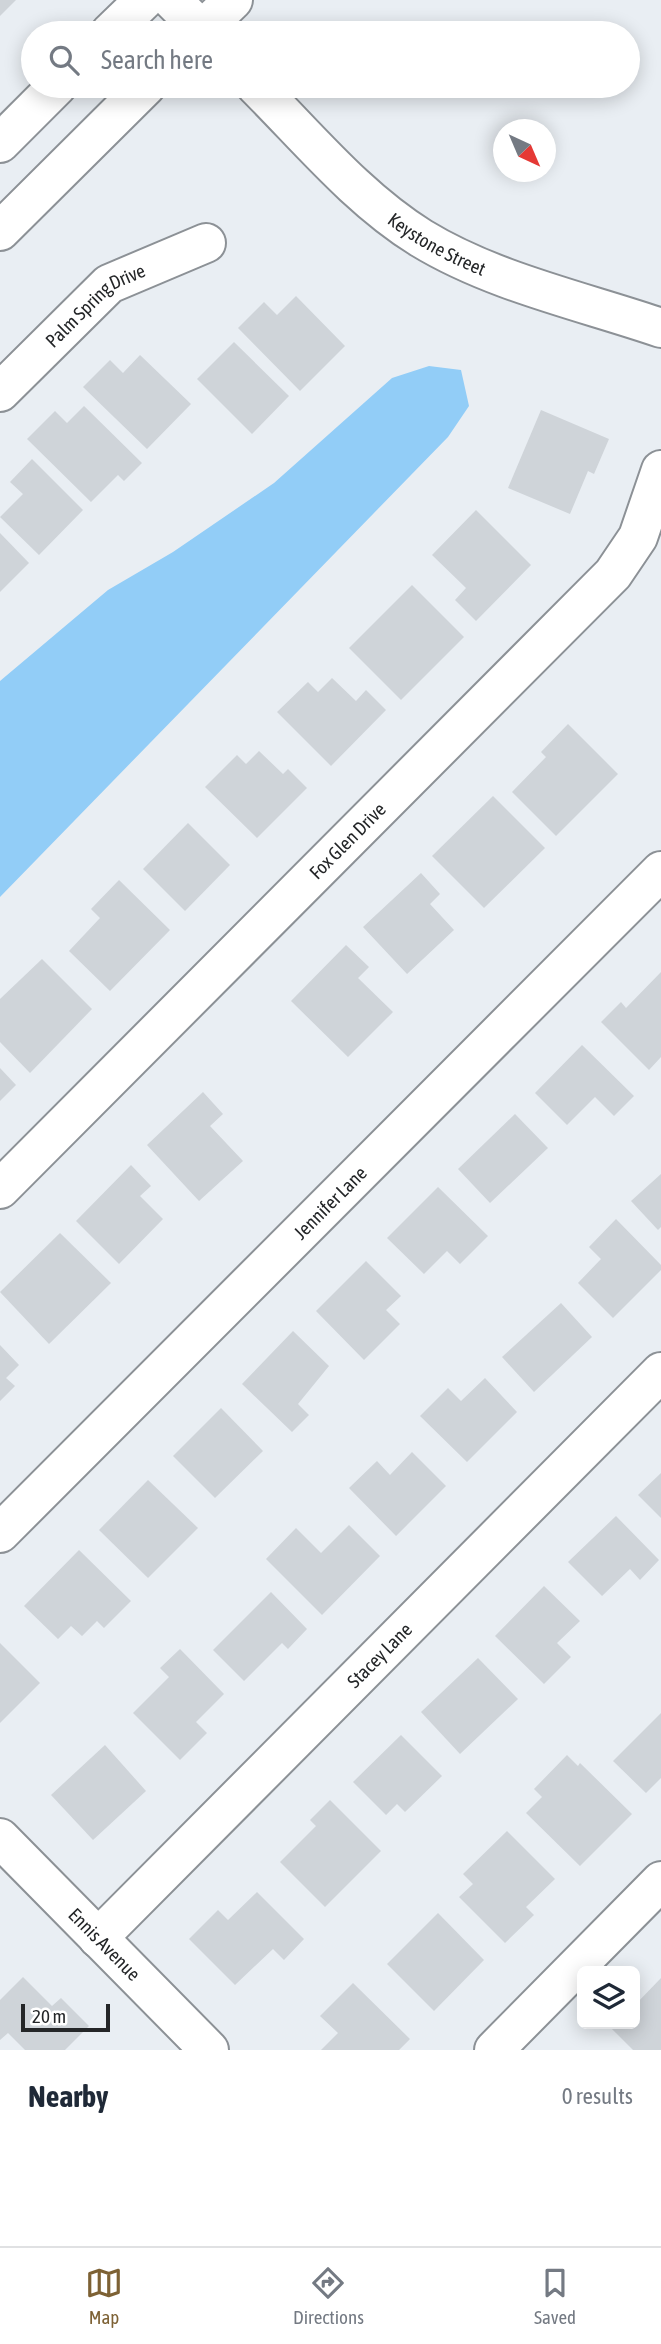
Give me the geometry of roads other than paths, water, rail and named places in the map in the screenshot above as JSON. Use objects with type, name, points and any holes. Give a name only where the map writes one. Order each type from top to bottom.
[{"type":"street","points":[[122,21],[144,0]]},
{"type":"street","points":[[172,0],[192,21]]},
{"type":"street","points":[[213,21],[233,0]]},
{"type":"street","points":[[0,143],[45,98]]},
{"type":"street","points":[[0,231],[134,98]]},
{"type":"street","name":"Keystone Street","points":[[269,98],[361,192],[423,239],[500,274],[661,328]]},
{"type":"street","name":"Palm Spring Drive","points":[[0,392],[109,284],[206,243]]},
{"type":"street","name":"Fox Glen Drive","points":[[0,1189],[613,574],[638,537],[661,470]]},
{"type":"street","name":"Jennifer Lane","points":[[0,1533],[661,871]]},
{"type":"street","name":"Stacey Lane","points":[[98,1938],[661,1372]]},
{"type":"street","name":"Ennis Avenue","points":[[0,1838],[209,2050]]},
{"type":"street","points":[[494,2050],[661,1881]]},
{"type":"water","points":[[429,366],[461,370],[469,406],[448,437],[0,897],[0,681],[108,590],[173,552],[274,483],[392,378]]}]
